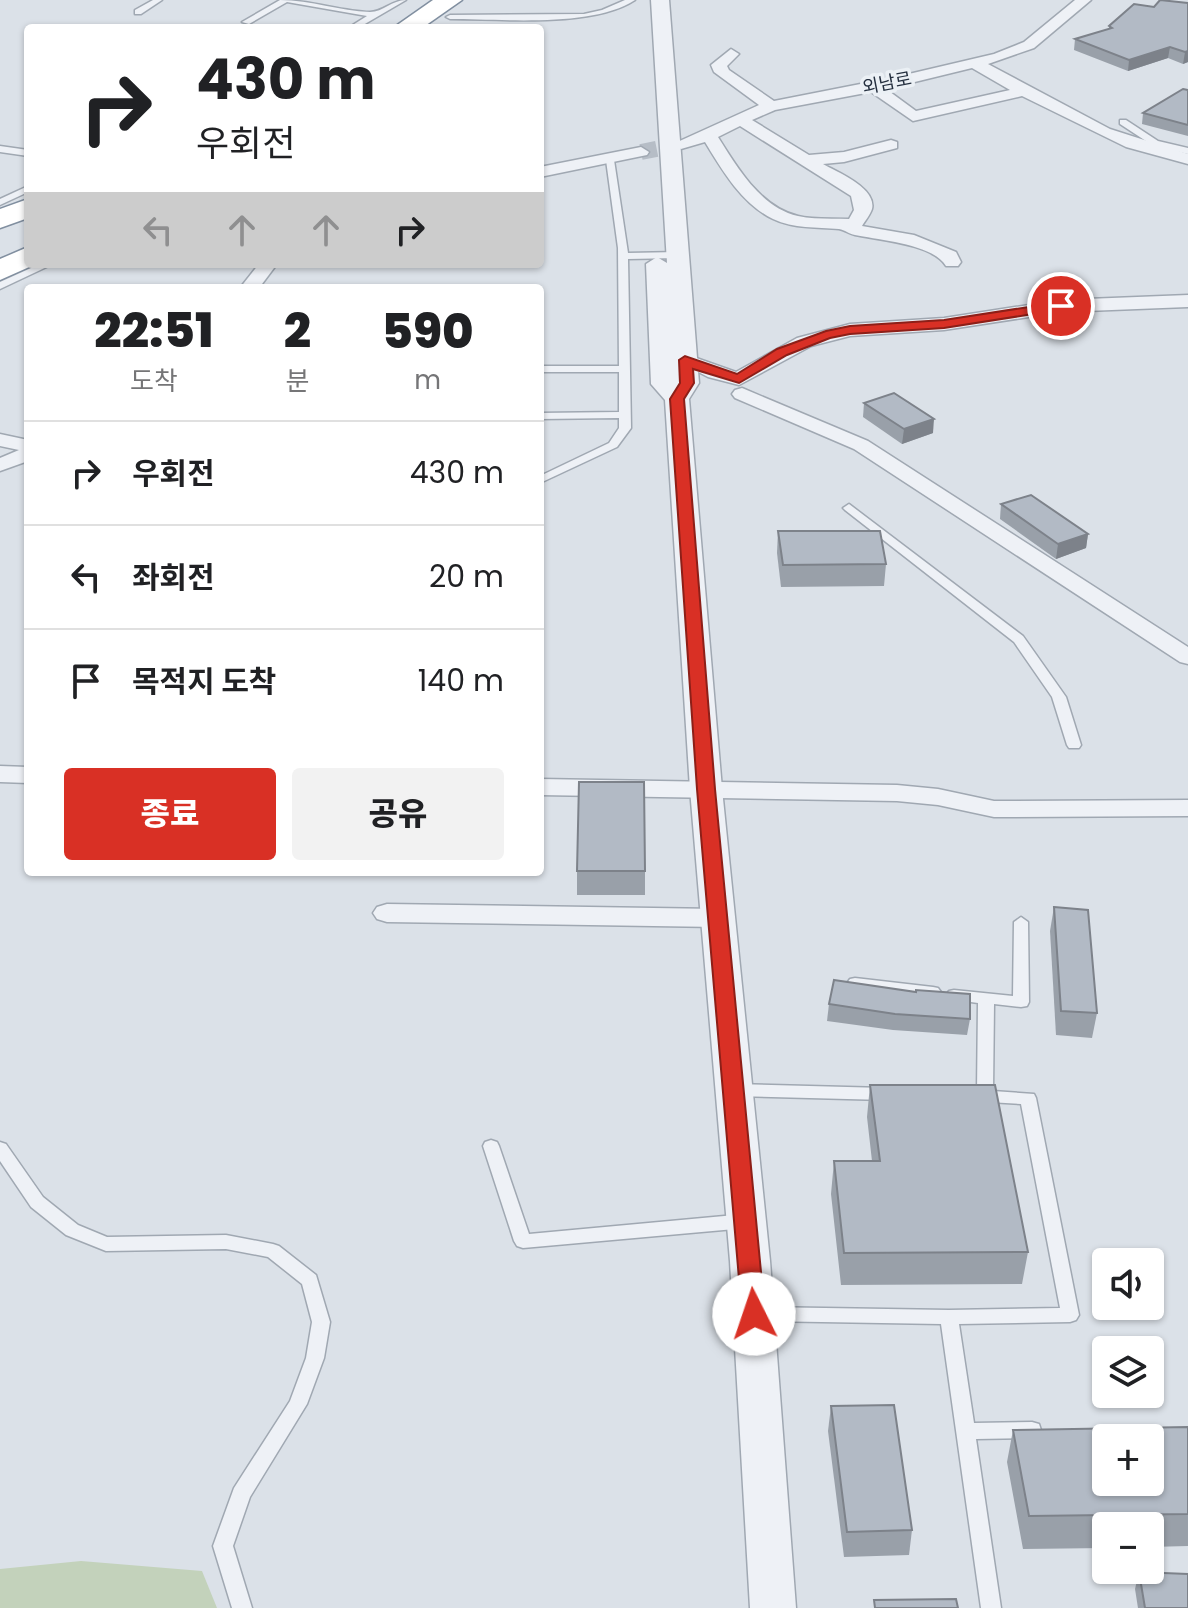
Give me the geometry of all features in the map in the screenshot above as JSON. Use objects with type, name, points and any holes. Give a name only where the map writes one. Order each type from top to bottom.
[{"type":"highway","points":[[401,20],[450,8]]},
{"type":"highway","points":[[435,24],[475,8]]},
{"type":"highway","points":[[0,219],[24,210]]},
{"type":"highway","points":[[0,239],[24,226]]},
{"type":"highway","points":[[0,252],[24,239]]},
{"type":"highway","points":[[0,271],[24,258]]},
{"type":"street","points":[[643,0],[667,255],[687,383],[677,399],[706,789],[754,1314],[773,1608]]},
{"type":"street","points":[[660,0],[667,255],[663,384],[677,399]]},
{"type":"street","name":"외남로","points":[[681,144],[709,136],[771,106],[974,63],[1029,45],[1084,0]]},
{"type":"street","points":[[731,54],[719,65],[722,72],[771,106]]},
{"type":"street","points":[[974,63],[1113,137],[1188,159]]},
{"type":"street","points":[[873,86],[913,116],[1025,91]]},
{"type":"street","points":[[741,120],[857,192],[863,200],[863,210],[852,228],[925,244],[950,256],[952,262]]},
{"type":"street","points":[[709,136],[732,172],[774,212],[791,220],[853,224]]},
{"type":"street","points":[[805,160],[857,155],[891,145]]},
{"type":"street","points":[[544,171],[641,152]]},
{"type":"street","points":[[252,284],[265,268]]},
{"type":"street","points":[[685,360],[739,379],[793,347],[850,330],[944,324],[1061,306],[1188,301]]},
{"type":"street","points":[[742,394],[861,445],[1188,657]]},
{"type":"street","points":[[0,440],[24,445]]},
{"type":"street","points":[[0,465],[24,456]]},
{"type":"street","points":[[0,774],[24,775]]},
{"type":"street","points":[[544,787],[897,793],[938,797],[994,809],[1188,808]]},
{"type":"street","points":[[387,913],[718,918]]},
{"type":"lane","points":[[138,12],[158,0]]},
{"type":"lane","points":[[246,22],[286,0],[374,15]]},
{"type":"lane","points":[[359,24],[402,0]]},
{"type":"lane","points":[[450,8],[584,16],[604,12],[631,0]]},
{"type":"lane","points":[[461,24],[475,8]]},
{"type":"lane","points":[[383,10],[401,20]]},
{"type":"lane","points":[[1123,122],[1155,143],[1188,151]]},
{"type":"lane","points":[[0,149],[24,152]]},
{"type":"lane","points":[[544,478],[613,445],[622,437],[626,415],[623,256],[610,160]]},
{"type":"lane","points":[[0,202],[24,191]]},
{"type":"lane","points":[[623,256],[667,255]]},
{"type":"lane","points":[[0,286],[39,268]]},
{"type":"lane","points":[[544,369],[626,369]]},
{"type":"lane","points":[[544,416],[626,415]]},
{"type":"lane","points":[[849,508],[1019,639],[1059,697],[1074,745]]},
{"type":"lane","points":[[855,983],[1021,1002],[1021,922]]},
{"type":"lane","points":[[985,1097],[986,998]]},
{"type":"lane","points":[[734,1090],[906,1095]]},
{"type":"lane","points":[[754,1314],[1070,1315],[1028,1098],[954,1096]]},
{"type":"lane","points":[[491,1146],[523,1241],[746,1221]]},
{"type":"lane","points":[[0,1148],[37,1202],[83,1235],[106,1244],[159,1246],[226,1242],[273,1251],[310,1280],[321,1322],[315,1358],[298,1404],[241,1494],[223,1546],[242,1608]]},
{"type":"lane","points":[[949,1317],[991,1608]]},
{"type":"lane","points":[[965,1431],[1045,1430]]},
{"type":"green space","points":[[81,1561],[202,1571],[217,1608],[0,1608],[0,1569]]},
{"type":"building","points":[[1160,0],[1188,3],[1188,51],[1170,47],[1129,60],[1075,39],[1112,28],[1109,26],[1134,4],[1154,7]]},
{"type":"building","points":[[1183,89],[1188,90],[1188,125],[1143,113]]},
{"type":"building","points":[[894,393],[934,419],[904,429],[864,403]]},
{"type":"building","points":[[1031,495],[1088,534],[1058,544],[1001,504]]},
{"type":"building","points":[[778,531],[880,531],[886,564],[783,565]]},
{"type":"building","points":[[579,782],[644,782],[645,871],[577,871]]},
{"type":"building","points":[[1054,907],[1088,910],[1097,1013],[1061,1011]]},
{"type":"building","points":[[834,980],[916,992],[970,994],[970,1019],[895,1014],[829,1004]]},
{"type":"building","points":[[870,1085],[995,1085],[1028,1252],[844,1253],[834,1161],[880,1161]]},
{"type":"building","points":[[894,1405],[912,1530],[847,1532],[831,1406]]},
{"type":"building","points":[[1164,1427],[1188,1427],[1188,1514],[1092,1512],[1092,1515],[1029,1516],[1013,1430],[1092,1429],[1092,1496],[1164,1496]]},
{"type":"building","points":[[1164,1573],[1188,1574],[1188,1608],[1145,1608],[1141,1584],[1164,1584]]},
{"type":"building","points":[[956,1599],[958,1608],[875,1608],[874,1600]]},
{"type":"tunnel","points":[[641,152],[681,144]]},
{"type":"route","points":[[754,1314],[706,789],[677,399],[687,383],[685,360],[739,379],[782,352],[826,335],[850,330],[944,324],[1061,306]]}]
